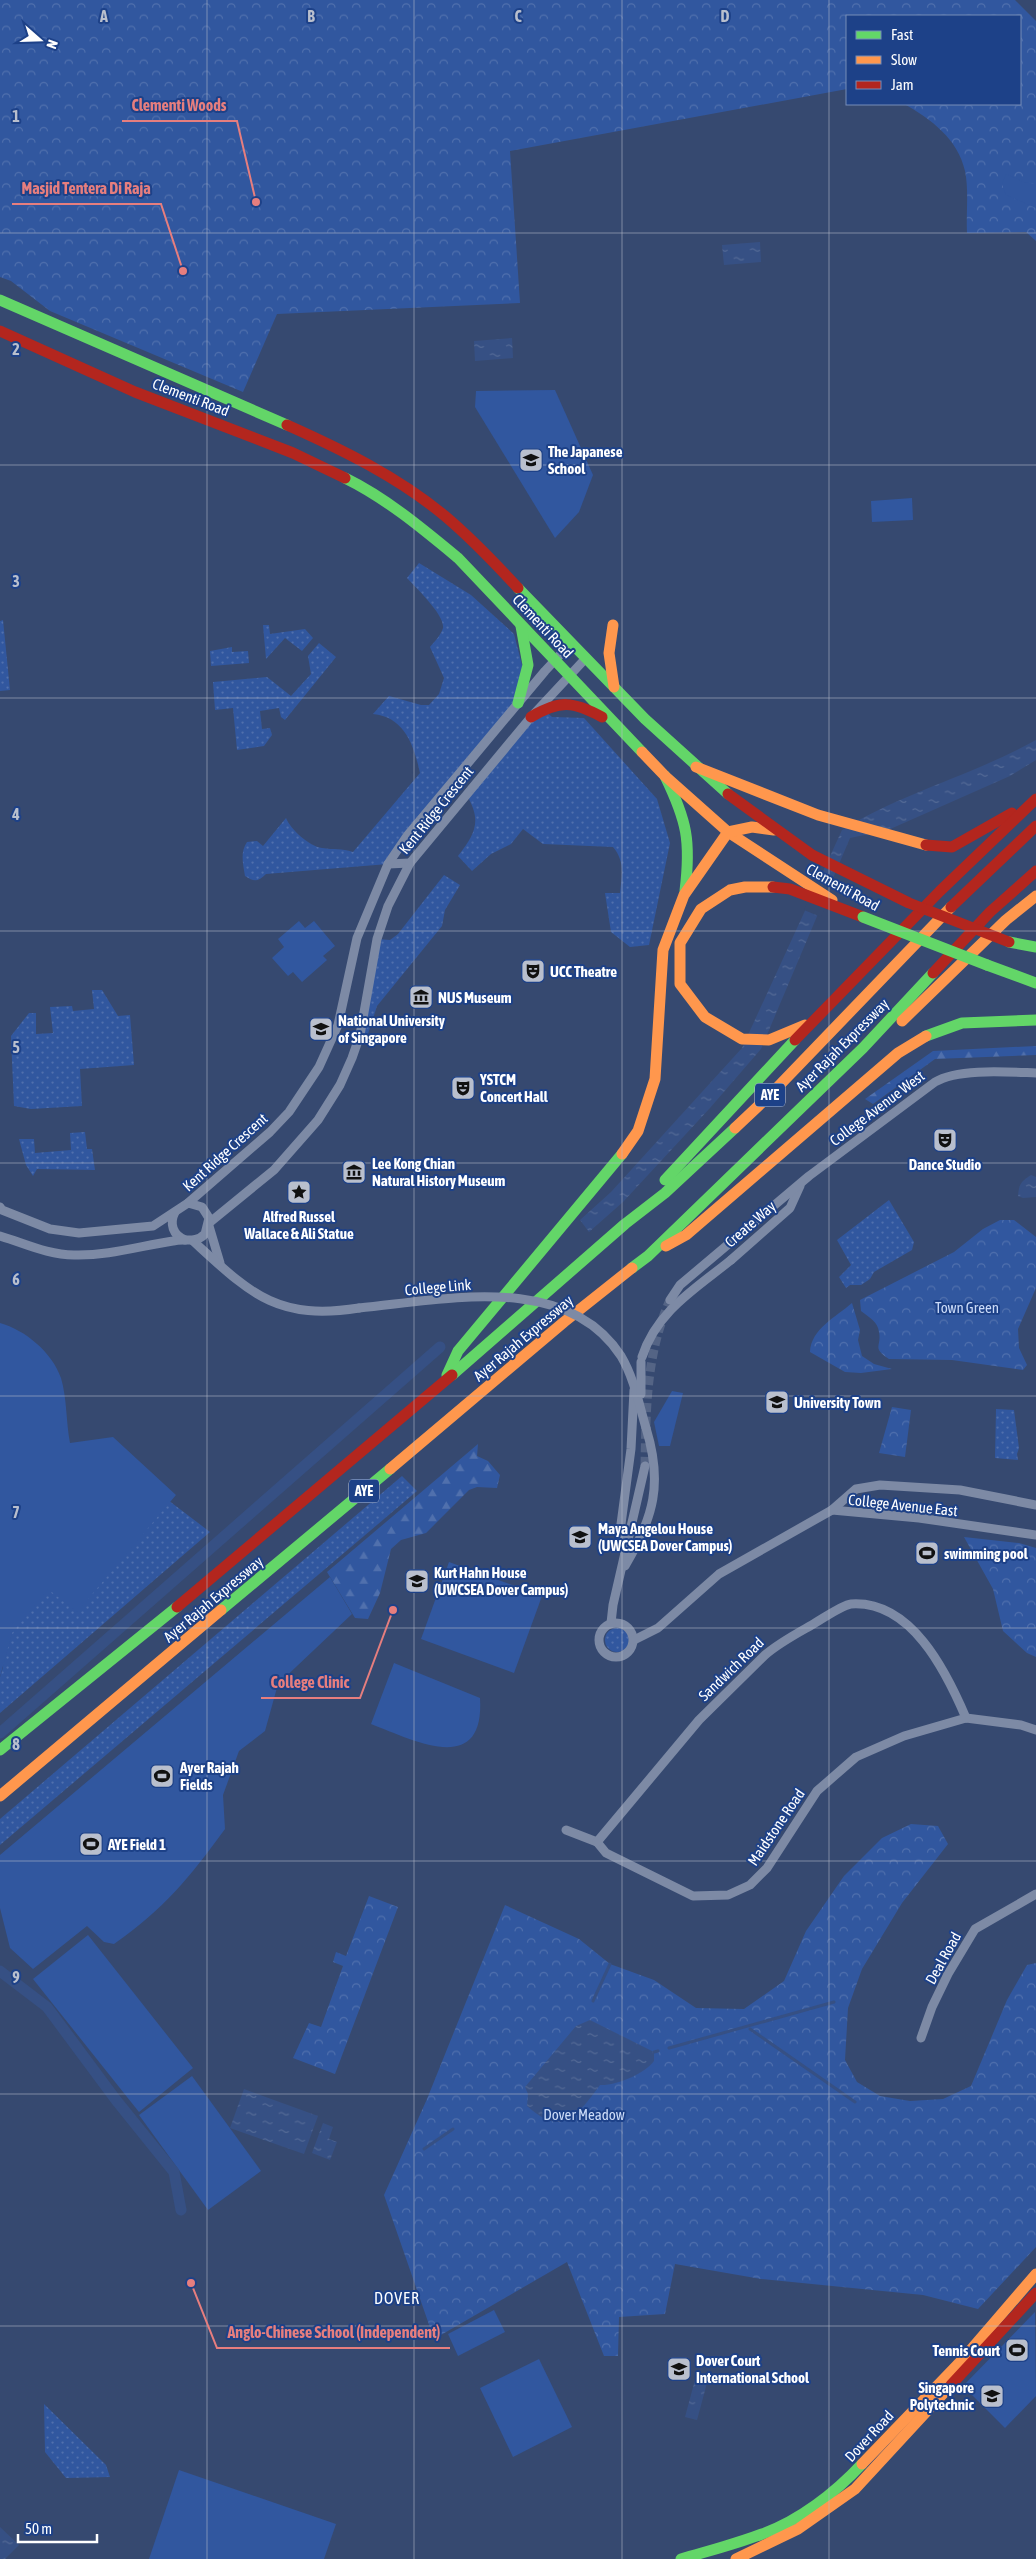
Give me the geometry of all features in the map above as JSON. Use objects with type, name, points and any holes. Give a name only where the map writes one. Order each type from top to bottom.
[{"type":"main road","name":"Clementi Road","points":[[0,300],[296,429],[380,471],[444,516],[696,767],[775,831],[812,855],[866,885],[955,923],[1036,952]]},
{"type":"main road","name":"Clementi Road","points":[[0,331],[135,392],[293,454],[367,489],[428,533],[458,558],[664,776],[728,832],[808,885],[863,917],[1036,983]]},
{"type":"main road","points":[[518,703],[527,677],[529,658],[520,623]]},
{"type":"main road","points":[[614,625],[608,653],[614,687]]},
{"type":"main road","points":[[531,717],[550,704],[564,702],[577,704],[618,726]]},
{"type":"main road","points":[[696,767],[818,815],[923,845],[952,847],[1034,800]]},
{"type":"main road","points":[[447,1378],[452,1361],[458,1351],[614,1165],[638,1132],[648,1106],[655,1079],[663,950],[684,895],[690,855],[689,833],[682,811],[664,776]]},
{"type":"main road","points":[[625,1224],[809,1024],[942,887],[1034,800]]},
{"type":"main road","name":"Ayer Rajah Expressway","points":[[0,1750],[148,1632],[531,1308],[625,1224],[665,1193],[771,1094],[965,892],[1036,826]]},
{"type":"main road","points":[[684,895],[728,832],[752,827],[775,831]]},
{"type":"main road","name":"Ayer Rajah Expressway","points":[[0,1796],[564,1322],[648,1256],[863,1048],[990,912],[1036,871]]},
{"type":"main road","points":[[809,1024],[769,1040],[742,1039],[704,1017],[680,984],[680,943],[701,909],[730,890],[745,887],[766,886],[790,890],[863,917]]},
{"type":"main road","points":[[863,1048],[901,1021],[1006,920],[1036,896]]},
{"type":"main road","points":[[1009,942],[1036,947]]},
{"type":"main road","points":[[648,1256],[686,1235],[898,1053],[930,1034],[962,1023],[1036,1020]]},
{"type":"main road","name":"Dover Road","points":[[681,2559],[763,2534],[798,2517],[848,2479],[962,2360],[1036,2274]]},
{"type":"main road","name":"Dover Road","points":[[736,2559],[788,2536],[821,2516],[855,2489],[1036,2293]]},
{"type":"main road","points":[[848,2479],[855,2489]]},
{"type":"street","name":"Kent Ridge Crescent","points":[[0,1220],[1,1209],[50,1229],[86,1233],[153,1226],[188,1204],[232,1163],[270,1132],[289,1112],[310,1082],[338,1025],[357,938],[388,864],[432,806],[554,660],[571,643]]},
{"type":"street","name":"Kent Ridge Crescent","points":[[179,1208],[173,1216],[172,1226],[176,1235],[189,1241],[202,1237],[209,1224],[274,1170],[318,1120],[340,1085],[360,1035],[377,939],[388,906],[410,863],[531,717],[586,658]]},
{"type":"street","points":[[432,806],[436,814],[446,818]]},
{"type":"street","points":[[423,818],[430,821],[435,831]]},
{"type":"street","points":[[388,864],[410,863]]},
{"type":"street","name":"College Avenue West","points":[[801,1184],[878,1126],[908,1100],[940,1078],[990,1072],[1036,1073]]},
{"type":"street","name":"Create Way","points":[[646,1428],[640,1388],[641,1359],[648,1339],[657,1324],[672,1308],[790,1208],[801,1184]]},
{"type":"street","name":"Create Way","points":[[670,1300],[680,1285],[801,1184]]},
{"type":"street","name":"Kent Ridge Crescent","points":[[188,1204],[202,1207],[207,1214],[209,1224]]},
{"type":"street","name":"College Link","points":[[209,1224],[220,1263]]},
{"type":"street","points":[[0,1236],[34,1248],[73,1255],[123,1252],[174,1240],[189,1241]]},
{"type":"street","name":"College Link","points":[[189,1241],[220,1263],[231,1277],[251,1292],[284,1307],[307,1311],[342,1311],[474,1297],[520,1298],[554,1306],[574,1314],[596,1328],[613,1345],[629,1371],[653,1451],[656,1475],[654,1499],[641,1539],[619,1578]]},
{"type":"street","name":"College Link","points":[[625,1556],[622,1532],[631,1449],[634,1387]]},
{"type":"street","points":[[645,1466],[619,1578],[611,1623],[600,1635],[600,1645],[606,1653],[614,1657],[623,1655],[630,1649],[634,1640],[658,1628],[719,1574],[832,1510]]},
{"type":"street","name":"College Avenue East","points":[[832,1510],[856,1489],[880,1485],[960,1490],[1036,1505]]},
{"type":"street","name":"College Avenue East","points":[[832,1510],[919,1518],[1036,1535]]},
{"type":"street","name":"Sandwich Road","points":[[597,1842],[699,1720],[765,1655],[776,1645],[849,1604],[882,1609],[907,1624],[924,1642],[957,1697],[966,1718]]},
{"type":"street","points":[[611,1623],[622,1623],[627,1626],[634,1640]]},
{"type":"street","name":"Maidstone Road","points":[[566,1830],[597,1842],[606,1853],[693,1896],[728,1895],[750,1885],[767,1868],[817,1791],[856,1757],[904,1736],[966,1718],[1021,1725],[1036,1730]]},
{"type":"street","name":"Deal Road","points":[[921,2038],[932,2007],[944,1982],[975,1929],[1036,1894]]},
{"type":"green space","points":[[0,0],[1015,0],[1036,21],[1036,241],[1026,232],[967,233],[967,186],[965,171],[956,149],[933,123],[906,105],[1021,105],[1021,15],[846,15],[846,89],[510,151],[520,303],[277,314],[243,392],[50,311],[11,281],[0,277]]},
{"type":"green space","points":[[1006,174],[1024,182],[1036,184],[1036,208],[1006,195],[1002,184]]},
{"type":"green space","points":[[555,390],[593,475],[579,512],[555,538],[475,407],[476,391]]},
{"type":"green space","points":[[912,498],[913,520],[872,522],[871,501]]},
{"type":"green space","points":[[419,563],[471,595],[514,634],[522,665],[522,693],[388,864],[266,874],[261,879],[256,880],[248,878],[245,876],[243,858],[243,850],[247,842],[257,841],[263,846],[286,818],[296,832],[306,841],[317,847],[353,852],[420,773],[415,753],[406,734],[393,721],[384,716],[373,714],[389,696],[421,705],[429,705],[439,694],[444,678],[430,647],[441,633],[442,623],[435,609],[407,578]]},
{"type":"green space","points":[[3,620],[10,690],[0,691],[0,621]]},
{"type":"green space","points":[[263,625],[269,625],[270,634],[305,629],[313,638],[302,651],[285,638],[266,659]]},
{"type":"green space","points":[[319,643],[336,657],[285,720],[281,717],[279,708],[260,711],[262,729],[270,728],[272,735],[264,746],[237,750],[233,708],[215,710],[213,682],[267,677],[291,696],[311,674],[308,656]]},
{"type":"green space","points":[[232,647],[232,652],[248,651],[249,663],[211,666],[210,651]]},
{"type":"green space","points":[[543,709],[552,717],[584,718],[657,799],[670,843],[649,945],[630,947],[611,932],[605,893],[620,893],[622,874],[621,863],[613,847],[543,844],[523,829],[511,844],[491,854],[472,871],[458,856],[473,833],[475,826],[474,811],[466,794]]},
{"type":"green space","points":[[444,875],[460,885],[445,910],[442,926],[377,1006],[367,1037],[360,1035],[377,939],[390,940],[398,934]]},
{"type":"green space","points":[[299,921],[305,928],[314,921],[335,946],[323,956],[327,960],[302,982],[293,972],[288,976],[272,958],[284,947],[278,939]]},
{"type":"green space","points":[[92,990],[102,990],[118,1016],[130,1015],[134,1065],[80,1069],[82,1106],[31,1109],[14,1106],[11,1036],[29,1013],[36,1013],[36,1034],[53,1033],[50,1007],[72,1006],[73,1011],[94,1009]]},
{"type":"green space","points":[[1036,1046],[1036,1055],[935,1059],[873,1104],[865,1099],[933,1051]]},
{"type":"green space","points":[[85,1132],[87,1149],[92,1149],[95,1170],[37,1169],[33,1176],[26,1165],[19,1139],[34,1139],[35,1153],[71,1150],[70,1133]]},
{"type":"green space","points":[[889,1200],[914,1242],[912,1250],[874,1272],[870,1279],[861,1285],[850,1285],[846,1288],[839,1277],[851,1265],[837,1240]]},
{"type":"green space","name":"Town Green","points":[[1000,1220],[1014,1220],[1036,1237],[1036,1288],[1018,1329],[1019,1348],[1027,1365],[1023,1370],[952,1360],[889,1359],[880,1352],[878,1347],[880,1337],[877,1325],[861,1311],[860,1300],[954,1252],[983,1229]]},
{"type":"green space","points":[[852,1303],[860,1330],[858,1340],[862,1356],[874,1364],[892,1369],[861,1373],[845,1372],[810,1352],[811,1344],[825,1324]]},
{"type":"green space","points":[[0,1323],[19,1331],[36,1343],[57,1368],[64,1394],[70,1443],[113,1437],[176,1495],[77,1612],[48,1589],[12,1633],[0,1677]]},
{"type":"green space","points":[[672,1391],[683,1393],[670,1446],[659,1446],[654,1422]]},
{"type":"green space","points":[[892,1407],[911,1410],[905,1457],[879,1453]]},
{"type":"green space","points":[[996,1409],[1014,1410],[1019,1448],[1018,1460],[995,1458]]},
{"type":"green space","points":[[478,1444],[477,1456],[488,1461],[500,1475],[497,1488],[477,1487],[469,1490],[426,1533],[401,1540],[391,1549],[380,1593],[368,1619],[355,1618],[327,1572]]},
{"type":"green space","points":[[402,1476],[417,1491],[0,1845],[0,1819]]},
{"type":"green space","points":[[164,1497],[210,1532],[0,1713],[0,1677],[3,1667],[0,1626]]},
{"type":"green space","points":[[964,1537],[1019,1543],[1036,1548],[1036,1657],[1027,1653],[1003,1631],[993,1589]]},
{"type":"green space","points":[[449,1562],[542,1596],[514,1673],[421,1639]]},
{"type":"green space","name":"Ayer Rajah Fields","points":[[330,1577],[352,1614],[278,1684],[265,1731],[239,1751],[223,1795],[225,1829],[188,1877],[162,1905],[132,1931],[114,1944],[104,1942],[87,1926],[33,1969],[10,1948],[0,1908],[0,1855]]},
{"type":"green space","points":[[617,1628],[626,1631],[629,1640],[626,1649],[617,1652],[608,1649],[605,1640],[608,1631]]},
{"type":"green space","points":[[394,1663],[480,1698],[478,1723],[471,1738],[459,1746],[443,1747],[406,1738],[371,1724]]},
{"type":"green space","name":"Dover Meadow","points":[[911,1824],[938,1826],[948,1844],[902,1903],[862,1969],[848,2008],[845,2060],[857,2082],[880,2096],[910,2101],[943,2099],[971,2086],[1007,2000],[1027,1965],[1036,1963],[1036,2247],[978,2309],[923,2295],[761,2279],[675,2264],[665,2314],[619,2317],[618,2356],[604,2356],[567,2262],[434,2339],[384,2195],[427,2099],[505,1905],[579,1939],[610,1964],[654,1980],[696,2008],[744,2009],[784,1981],[806,1931],[844,1876],[882,1838]]},
{"type":"green space","points":[[369,1896],[398,1907],[335,2074],[293,2058],[309,2023],[321,2027],[343,1966],[333,1962],[336,1952],[346,1956]]},
{"type":"green space","points":[[88,1935],[193,2068],[139,2112],[33,1979]]},
{"type":"green space","points":[[192,2076],[261,2171],[208,2210],[139,2115]]},
{"type":"green space","points":[[494,2310],[505,2332],[458,2356],[448,2334]]},
{"type":"green space","name":"Tennis Court","points":[[1035,2312],[1036,2396],[1005,2428],[963,2386]]},
{"type":"green space","points":[[539,2359],[572,2427],[513,2457],[480,2388]]},
{"type":"green space","points":[[44,2404],[106,2465],[110,2477],[66,2478],[45,2452]]},
{"type":"green space","points":[[179,2470],[336,2524],[324,2559],[149,2559]]},
{"type":"water","points":[[760,242],[761,262],[724,265],[722,245]]},
{"type":"water","points":[[512,338],[513,358],[475,361],[474,341]]},
{"type":"water","points":[[1036,740],[1036,760],[1010,776],[888,830],[850,838],[761,1049],[710,1108],[623,1202],[589,1232],[580,1220],[611,1192],[742,1048],[842,830],[889,805],[988,764]]},
{"type":"water","points":[[1031,1175],[1036,1177],[1036,1197],[1023,1198],[1018,1196],[1021,1184]]},
{"type":"water","points":[[590,2020],[654,2052],[654,2061],[637,2075],[614,2084],[600,2085],[584,2106],[568,2119],[559,2122],[550,2121],[539,2116],[527,2106],[528,2094],[525,2087],[576,2026]]},
{"type":"water","points":[[244,2089],[318,2116],[304,2154],[230,2128]]},
{"type":"water","points":[[323,2123],[333,2127],[329,2139],[337,2142],[330,2160],[312,2153]]},
{"type":"water","points":[[695,2380],[707,2383],[697,2420],[685,2417]]},
{"type":"water","points":[[0,2527],[19,2545],[5,2559],[0,2559]]},
{"type":"pier","points":[[820,874],[835,883],[821,917],[804,910]]},
{"type":"waterway","points":[[0,1733],[440,1347]]},
{"type":"waterway","points":[[593,2001],[610,1964]]},
{"type":"waterway","points":[[0,1971],[47,2007],[116,2100],[174,2172],[181,2210]]},
{"type":"waterway","points":[[669,2048],[834,2002]]},
{"type":"waterway","points":[[750,2029],[855,2102]]},
{"type":"waterway","points":[[654,2052],[658,2051]]},
{"type":"waterway","points":[[424,2149],[453,2129]]},
{"type":"tunnel","points":[[645,1466],[647,1402],[652,1361],[662,1320],[670,1300]]},
{"type":"traffic: fast","points":[[0,300],[287,425]]},
{"type":"traffic: fast","points":[[345,478],[390,504],[458,558],[642,752]]},
{"type":"traffic: fast","points":[[518,588],[645,719],[728,794]]},
{"type":"traffic: fast","points":[[518,703],[528,665],[521,626]]},
{"type":"traffic: fast","points":[[665,776],[683,819],[686,832],[688,858],[685,891]]},
{"type":"traffic: fast","points":[[863,917],[987,965]]},
{"type":"traffic: fast","points":[[1009,942],[1036,947]]},
{"type":"traffic: fast","points":[[987,965],[1036,983]]},
{"type":"traffic: fast","points":[[632,1268],[648,1256],[863,1048],[933,973]]},
{"type":"traffic: fast","points":[[926,1036],[962,1023],[1036,1020]]},
{"type":"traffic: fast","points":[[665,1180],[795,1040]]},
{"type":"traffic: fast","points":[[452,1375],[625,1224],[665,1193],[735,1128]]},
{"type":"traffic: fast","points":[[447,1375],[458,1351],[622,1154]]},
{"type":"traffic: fast","points":[[221,1610],[390,1469]]},
{"type":"traffic: fast","points":[[0,1750],[177,1607]]},
{"type":"traffic: fast","points":[[681,2559],[752,2538],[789,2522],[816,2505],[862,2464]]},
{"type":"traffic: slow","points":[[613,625],[609,653],[614,687]]},
{"type":"traffic: slow","points":[[642,752],[665,776],[728,832],[832,900]]},
{"type":"traffic: slow","points":[[696,767],[818,815],[926,845]]},
{"type":"traffic: slow","points":[[622,1154],[638,1131],[655,1079],[663,950],[684,895],[728,832],[752,827],[774,830]]},
{"type":"traffic: slow","points":[[773,887],[745,887],[730,890],[701,909],[680,943],[680,984],[705,1017],[742,1039],[769,1040],[805,1025]]},
{"type":"traffic: slow","points":[[902,1021],[1006,920],[1036,896]]},
{"type":"traffic: slow","points":[[735,1128],[771,1094],[951,907]]},
{"type":"traffic: slow","points":[[666,1246],[686,1235],[898,1053],[926,1036]]},
{"type":"traffic: slow","points":[[390,1469],[564,1322],[632,1268]]},
{"type":"traffic: slow","points":[[0,1796],[221,1610]]},
{"type":"traffic: slow","points":[[862,2464],[962,2360],[1036,2274]]},
{"type":"traffic: slow","points":[[736,2559],[798,2529],[855,2489],[951,2385]]},
{"type":"traffic: jam","points":[[0,331],[135,392],[293,453],[345,478]]},
{"type":"traffic: jam","points":[[287,425],[369,465],[427,502],[464,533],[518,588]]},
{"type":"traffic: jam","points":[[531,717],[541,711],[559,705],[574,705],[602,717]]},
{"type":"traffic: jam","points":[[728,794],[812,855]]},
{"type":"traffic: jam","points":[[795,1040],[940,891],[1036,799]]},
{"type":"traffic: jam","points":[[926,845],[952,847],[1012,813]]},
{"type":"traffic: jam","points":[[951,907],[1036,826]]},
{"type":"traffic: jam","points":[[812,855],[909,903],[1009,942]]},
{"type":"traffic: jam","points":[[933,973],[990,912],[1036,871]]},
{"type":"traffic: jam","points":[[773,887],[790,889],[863,917]]},
{"type":"traffic: jam","points":[[177,1607],[452,1375]]},
{"type":"traffic: jam","points":[[951,2385],[1036,2293]]},
{"type":"place","name":"Clementi Woods","points":[[256,202]]},
{"type":"place","name":"Masjid Tentera Di Raja","points":[[183,271]]},
{"type":"place","name":"The Japanese School","points":[[531,460]]},
{"type":"place","name":"UCC Theatre","points":[[533,971]]},
{"type":"place","name":"NUS Museum","points":[[421,997]]},
{"type":"place","name":"National University of Singapore","points":[[321,1029]]},
{"type":"place","name":"YSTCM Concert Hall","points":[[463,1088]]},
{"type":"place","name":"Dance Studio","points":[[945,1140]]},
{"type":"place","name":"Lee Kong Chian Natural History Museum","points":[[354,1172]]},
{"type":"place","name":"Alfred Russel Wallace & Ali Statue","points":[[299,1192]]},
{"type":"place","name":"University Town","points":[[777,1402]]},
{"type":"place","name":"Maya Angelou House (UWCSEA Dover Campus)","points":[[580,1537]]},
{"type":"place","name":"swimming pool","points":[[927,1553]]},
{"type":"place","name":"Kurt Hahn House (UWCSEA Dover Campus)","points":[[417,1581]]},
{"type":"place","name":"College Clinic","points":[[393,1610]]},
{"type":"place","name":"Ayer Rajah Fields","points":[[162,1776]]},
{"type":"place","name":"AYE Field 1","points":[[91,1844]]},
{"type":"place","name":"Anglo-Chinese School (Independent)","points":[[191,2283]]},
{"type":"place","name":"Tennis Court","points":[[1017,2350]]},
{"type":"place","name":"Dover Court International School","points":[[679,2369]]},
{"type":"place","name":"Singapore Polytechnic","points":[[992,2396]]},
{"type":"district","name":"DOVER","points":[[397,2298]]}]
